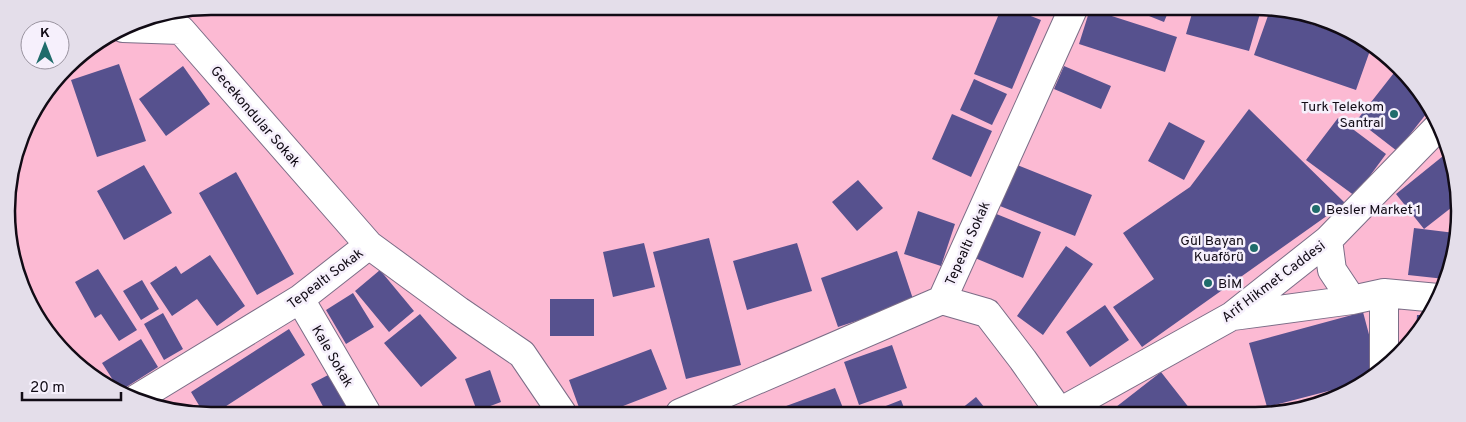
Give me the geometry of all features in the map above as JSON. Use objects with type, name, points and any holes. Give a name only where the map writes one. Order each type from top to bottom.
[{"type":"street","name":"Tepealtı Sokak","points":[[694,407],[942,300],[1070,15]]},
{"type":"street","name":"Gecekondular Sokak","points":[[149,25],[180,21],[369,245]]},
{"type":"street","name":"Arif Hikmet Caddesi","points":[[1069,407],[1232,316],[1328,240],[1434,131]]},
{"type":"street","points":[[1328,240],[1332,270],[1352,300]]},
{"type":"street","name":"Tepealtı Sokak","points":[[143,395],[300,299],[369,245],[459,311],[522,354],[558,407]]},
{"type":"street","points":[[1384,293],[1384,358]]},
{"type":"street","points":[[1232,316],[1352,300],[1384,293],[1431,297]]},
{"type":"street","name":"Kale Sokak","points":[[300,299],[363,407]]},
{"type":"street","points":[[942,300],[987,313],[1023,360],[1054,407]]},
{"type":"shaded area","points":[[198,15],[1268,15],[1293,19],[1318,25],[1342,35],[1364,48],[1394,72],[1418,102],[1431,124],[1441,148],[1447,173],[1451,198],[1451,224],[1447,249],[1441,274],[1431,298],[1418,320],[1394,350],[1364,374],[1342,387],[1318,397],[1268,407],[198,407],[173,403],[148,397],[124,387],[102,374],[72,350],[48,320],[35,298],[25,274],[15,224],[15,198],[25,148],[35,124],[48,102],[72,72],[102,48],[124,35],[148,25]]},
{"type":"building","points":[[999,15],[1028,15],[1041,20],[1012,89],[974,74]]},
{"type":"building","points":[[1088,15],[1109,15],[1177,37],[1165,72],[1079,44]]},
{"type":"building","points":[[1146,15],[1167,15],[1164,22]]},
{"type":"building","points":[[1192,15],[1260,15],[1249,51],[1186,34]]},
{"type":"building","points":[[1268,15],[1303,21],[1338,33],[1369,52],[1356,90],[1254,55]]},
{"type":"building","points":[[119,64],[146,141],[97,157],[71,80]]},
{"type":"building","points":[[183,66],[210,104],[166,136],[139,99]]},
{"type":"building","points":[[1064,66],[1111,86],[1101,109],[1054,89]]},
{"type":"building","name":"Turk Telekom Santral","points":[[1394,72],[1426,114],[1397,151],[1357,120]]},
{"type":"building","points":[[974,79],[1007,94],[992,125],[960,110]]},
{"type":"building","points":[[1249,109],[1345,203],[1142,347],[1113,307],[1154,279],[1123,233],[1190,187]]},
{"type":"building","points":[[952,114],[992,131],[971,177],[932,159]]},
{"type":"building","points":[[1338,118],[1386,154],[1355,196],[1306,160]]},
{"type":"building","points":[[1169,122],[1205,141],[1184,180],[1148,161]]},
{"type":"building","points":[[1443,156],[1449,185],[1451,208],[1424,229],[1396,194]]},
{"type":"building","points":[[1012,163],[1092,195],[1075,236],[995,204]]},
{"type":"building","points":[[144,165],[172,213],[124,240],[97,191]]},
{"type":"building","points":[[236,172],[294,274],[257,295],[199,193]]},
{"type":"building","points":[[858,180],[883,208],[857,231],[832,202]]},
{"type":"building","points":[[918,211],[955,224],[941,266],[904,254]]},
{"type":"building","points":[[994,213],[1041,232],[1023,278],[975,258]]},
{"type":"building","points":[[1414,228],[1450,232],[1439,278],[1408,275]]},
{"type":"building","points":[[709,238],[741,365],[686,379],[653,252]]},
{"type":"building","points":[[644,243],[655,287],[613,297],[603,252]]},
{"type":"building","points":[[797,243],[812,291],[747,310],[733,261]]},
{"type":"building","points":[[1066,246],[1093,264],[1043,335],[1017,316]]},
{"type":"building","points":[[897,251],[914,302],[838,327],[821,278]]},
{"type":"building","points":[[210,255],[245,306],[217,326],[197,299],[172,316],[150,283],[176,266],[181,274]]},
{"type":"building","points":[[98,269],[137,330],[119,341],[101,314],[95,318],[75,282]]},
{"type":"building","points":[[380,270],[414,311],[389,332],[355,291]]},
{"type":"building","points":[[142,280],[159,309],[141,320],[123,291]]},
{"type":"building","points":[[353,293],[374,327],[346,344],[326,310]]},
{"type":"building","points":[[550,299],[594,299],[594,336],[550,336]]},
{"type":"building","points":[[1105,305],[1129,340],[1090,367],[1066,332]]},
{"type":"building","points":[[1363,312],[1377,364],[1364,374],[1339,388],[1267,407],[1249,343]]},
{"type":"building","points":[[163,313],[183,349],[164,360],[144,324]]},
{"type":"building","points":[[420,314],[457,358],[421,387],[384,343]]},
{"type":"building","points":[[289,329],[305,355],[225,407],[200,407],[191,392]]},
{"type":"building","points":[[141,339],[158,367],[125,388],[114,381],[102,363]]},
{"type":"building","points":[[892,345],[907,388],[859,405],[844,362]]},
{"type":"building","points":[[651,349],[667,389],[620,407],[579,407],[569,380]]},
{"type":"building","points":[[490,370],[501,402],[488,407],[476,407],[465,379]]},
{"type":"building","points":[[1161,372],[1188,407],[1116,407]]},
{"type":"building","points":[[330,374],[347,407],[323,407],[311,384]]},
{"type":"building","points":[[835,388],[843,407],[783,407]]},
{"type":"building","points":[[976,397],[984,407],[964,407]]},
{"type":"building","points":[[901,400],[904,407],[883,407]]},
{"type":"place","name":"Turk Telekom Santral","points":[[1394,114]]},
{"type":"place","name":"Besler Market 1","points":[[1316,209]]},
{"type":"place","name":"Gül Bayan Kuaförü","points":[[1254,248]]},
{"type":"place","name":"BİM","points":[[1208,283]]}]
